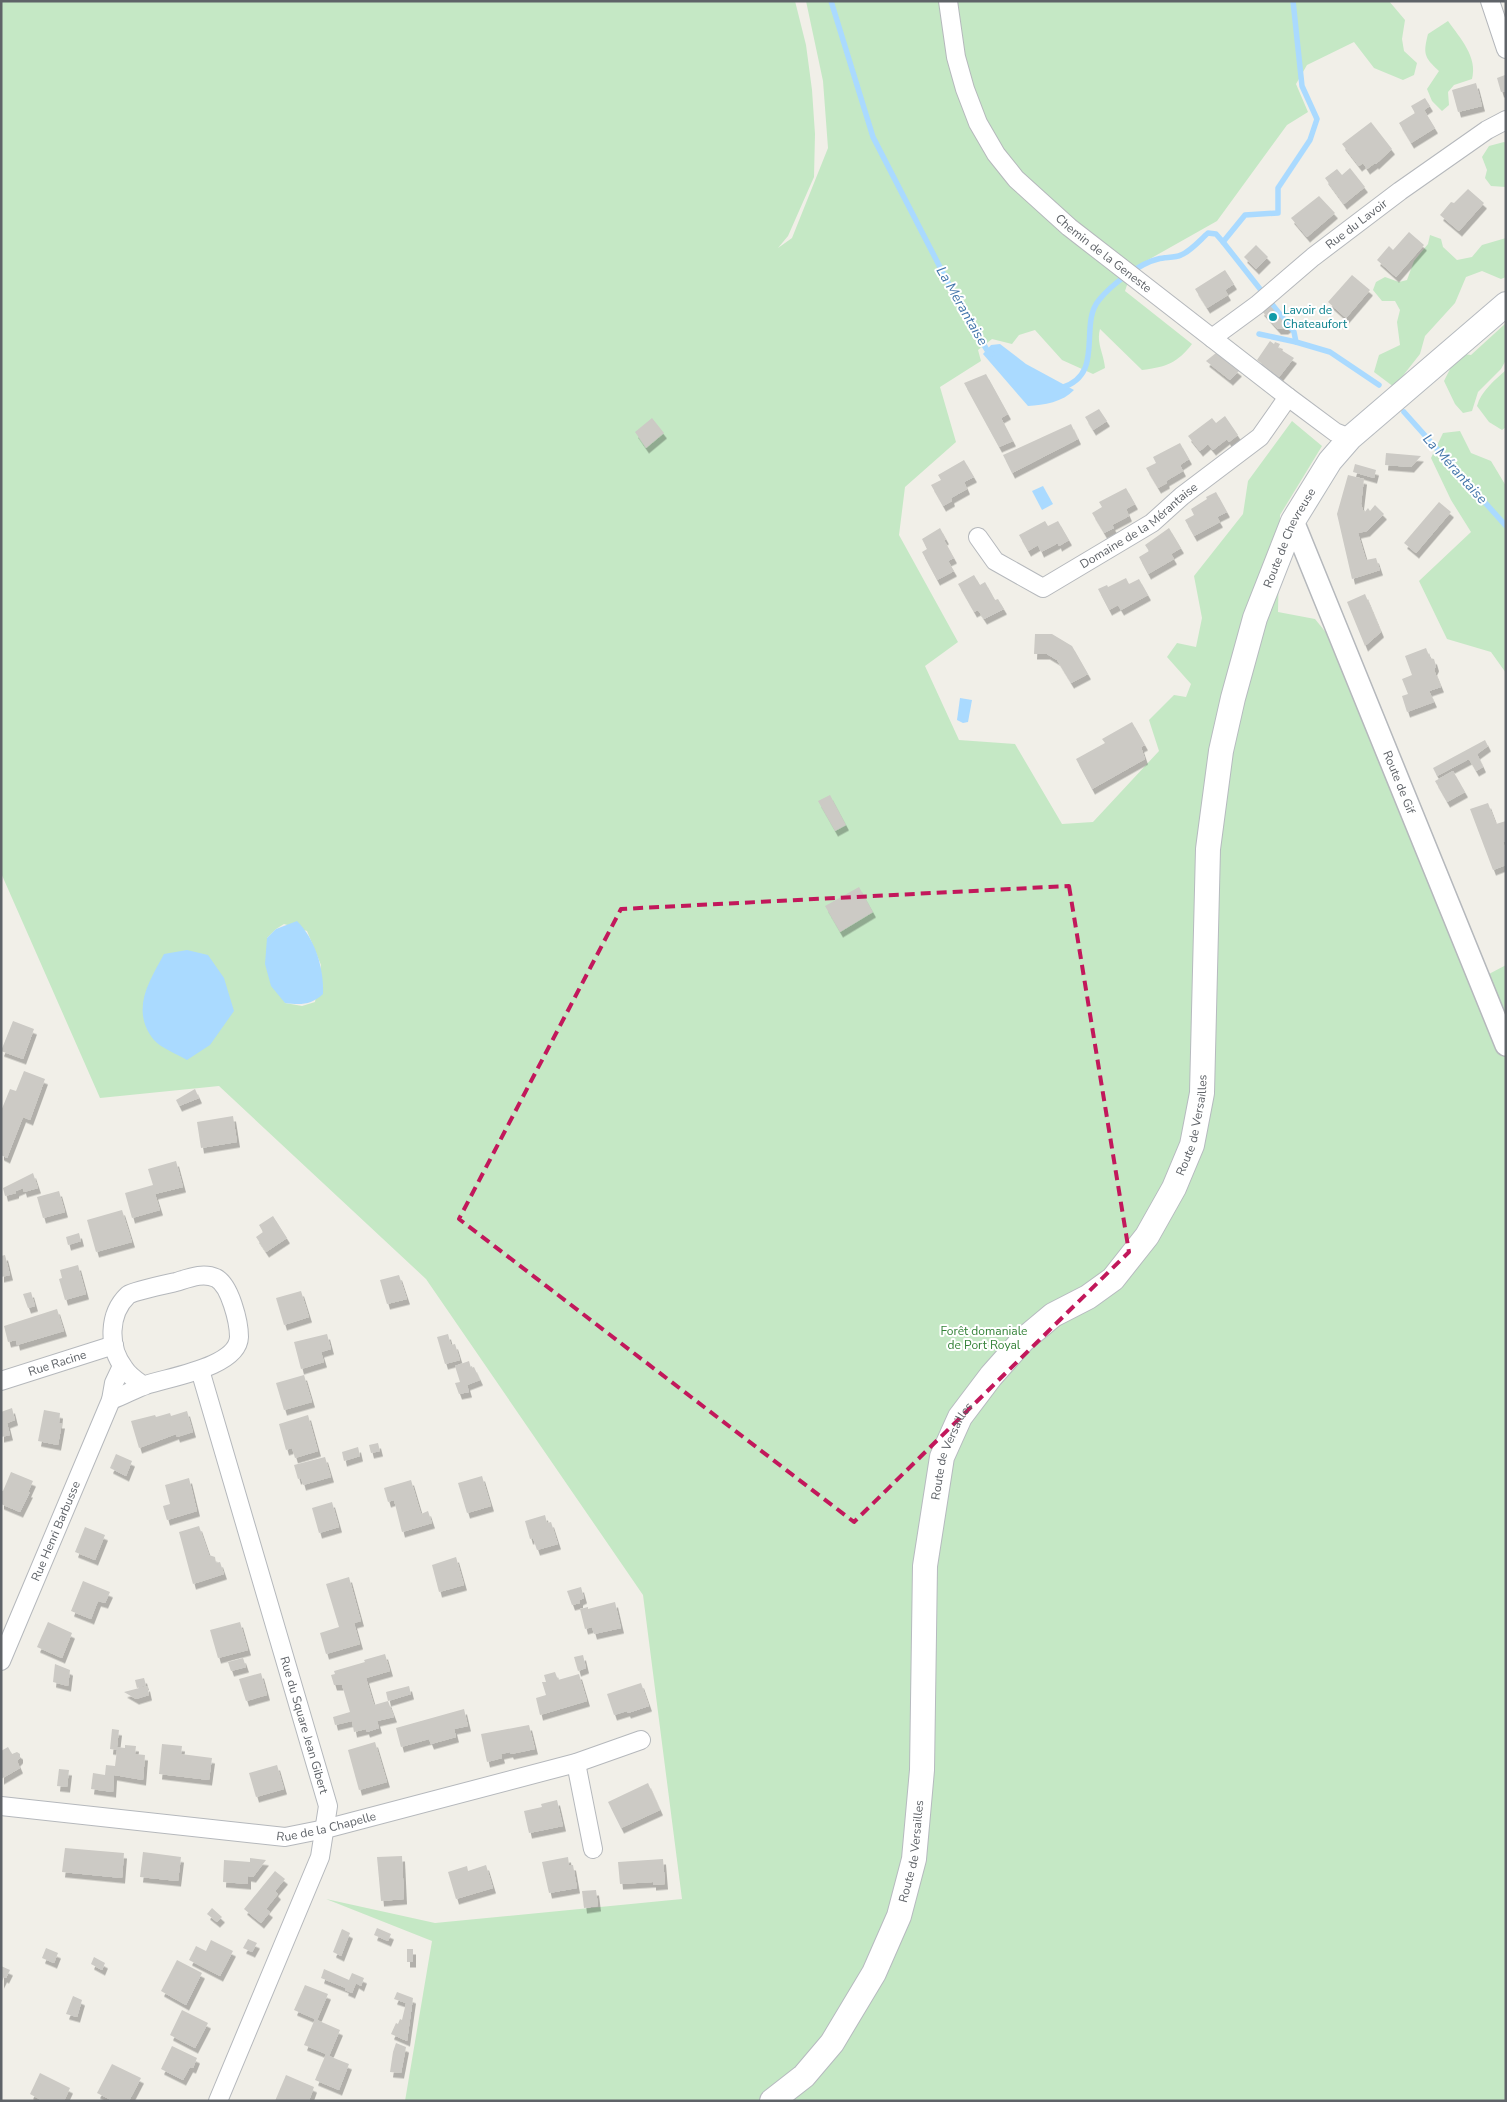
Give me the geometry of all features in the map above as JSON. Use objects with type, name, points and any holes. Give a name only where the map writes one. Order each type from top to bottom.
[{"type":"main road","name":"Route de Chevreuse","points":[[1208,848],[1221,751],[1233,698],[1256,618],[1293,521],[1330,461],[1350,438],[1506,304]]},
{"type":"main road","name":"Route de Versailles","points":[[772,2101],[804,2076],[832,2043],[874,1973],[899,1916],[912,1868],[922,1770],[925,1566],[942,1457],[960,1417],[991,1376],[1023,1340],[1053,1315],[1088,1297],[1113,1279],[1147,1236],[1174,1188],[1192,1145],[1202,1093],[1208,848]]},
{"type":"street","name":"Chemin de la Geneste","points":[[948,1],[956,57],[965,89],[978,123],[996,154],[1016,179],[1039,202],[1134,278],[1335,432],[1350,438]]},
{"type":"street","points":[[1490,1],[1506,49]]},
{"type":"street","name":"Rue du Lavoir","points":[[1212,338],[1263,300],[1313,257],[1400,191],[1487,130],[1506,120]]},
{"type":"street","name":"Domaine de la Mérantaise","points":[[978,538],[995,561],[1043,588],[1152,523],[1182,496],[1260,437],[1288,397]]},
{"type":"street","name":"Route de Gif","points":[[1293,521],[1506,1045]]},
{"type":"street","points":[[111,1400],[144,1386],[200,1370],[230,1354],[238,1343],[239,1328],[228,1291],[217,1278],[202,1274],[129,1294],[117,1310],[111,1330],[114,1345],[122,1366],[144,1386]]},
{"type":"street","name":"Rue Racine","points":[[1,1381],[114,1345]]},
{"type":"street","name":"Rue Henri Barbusse","points":[[1,1661],[111,1400],[114,1382],[122,1366]]},
{"type":"street","name":"Rue du Square Jean Gibert","points":[[200,1370],[328,1806],[320,1858],[218,2101]]},
{"type":"street","name":"Rue de la Chapelle","points":[[1,1806],[284,1837],[325,1829],[576,1763],[641,1740]]},
{"type":"street","points":[[576,1763],[593,1850]]},
{"type":"highlighted area","points":[[1069,886],[1129,1252],[854,1522],[459,1219],[621,909]]},
{"type":"green space","name":"Forêt domaniale de Port Royal","points":[[1,1],[795,1],[806,45],[812,90],[815,134],[814,177],[788,236],[778,248],[792,238],[828,148],[823,81],[806,1],[941,1],[994,162],[1128,282],[1125,291],[1192,344],[1181,356],[1171,363],[1142,370],[1100,329],[1100,344],[1105,368],[1093,374],[1062,360],[1035,330],[1019,335],[1012,344],[992,339],[978,350],[981,361],[940,387],[956,442],[905,487],[899,535],[958,642],[925,666],[959,740],[1015,744],[1062,824],[1093,822],[1159,751],[1149,720],[1174,695],[1186,697],[1191,684],[1167,657],[1177,643],[1196,647],[1202,618],[1194,576],[1243,514],[1248,481],[1292,421],[1322,446],[1280,515],[1278,612],[1315,619],[1337,646],[1506,1058],[1506,2101],[405,2101],[432,1941],[326,1899],[435,1923],[682,1899],[643,1595],[426,1279],[219,1086],[100,1098],[1,873]],"holes":[[[284,924],[307,931],[321,965],[315,1002],[302,1006],[285,1003],[267,938]]]},
{"type":"green space","points":[[954,1],[1389,1],[1405,20],[1402,39],[1404,51],[1417,63],[1414,75],[1403,80],[1374,68],[1354,42],[1307,65],[1296,84],[1308,112],[1287,125],[1217,221],[1132,269],[1023,180],[977,110],[960,57]]},
{"type":"green space","points":[[1448,21],[1467,48],[1473,71],[1472,79],[1454,85],[1448,92],[1449,105],[1442,111],[1432,101],[1427,89],[1439,71],[1430,62],[1425,51],[1428,34]]},
{"type":"green space","points":[[1506,143],[1506,187],[1491,186],[1485,178],[1487,170],[1482,157],[1489,146]]},
{"type":"green space","points":[[1430,235],[1441,239],[1443,247],[1457,260],[1472,257],[1482,245],[1506,238],[1506,277],[1501,279],[1482,271],[1466,277],[1455,303],[1425,336],[1420,354],[1394,387],[1374,372],[1379,355],[1400,345],[1397,322],[1400,310],[1395,301],[1382,301],[1373,290],[1376,282],[1385,277],[1399,282],[1407,280],[1414,261],[1428,244]]},
{"type":"green space","points":[[1506,323],[1506,360],[1501,369],[1478,392],[1472,411],[1463,413],[1455,404],[1444,381],[1458,353],[1471,355]]},
{"type":"green space","points":[[1506,370],[1506,427],[1502,430],[1489,422],[1477,406],[1485,391]]},
{"type":"green space","points":[[1460,431],[1471,453],[1491,461],[1506,486],[1506,673],[1491,652],[1447,639],[1419,581],[1471,532],[1451,500],[1431,458],[1443,433]]},
{"type":"green space","points":[[1506,965],[1506,1015],[1489,974]]},
{"type":"water","points":[[1000,344],[1026,364],[1074,390],[1059,400],[1047,404],[1028,406],[983,354],[991,345]]},
{"type":"water","points":[[1043,486],[1053,504],[1042,510],[1032,491]]},
{"type":"water","points":[[960,698],[972,700],[968,722],[963,723],[957,720]]},
{"type":"water","points":[[297,921],[309,936],[317,954],[323,984],[323,994],[310,1002],[301,1004],[285,1003],[271,986],[265,964],[267,938],[276,929]]},
{"type":"water","points":[[187,950],[208,955],[224,978],[234,1011],[210,1045],[187,1060],[154,1040],[143,1018],[143,1007],[144,996],[164,954]]},
{"type":"building","points":[[1505,75],[1506,91],[1501,92],[1497,78]]},
{"type":"building","points":[[1476,83],[1482,106],[1458,112],[1452,90]]},
{"type":"building","points":[[1425,98],[1430,106],[1424,110],[1435,128],[1411,143],[1399,123],[1415,113],[1411,106]]},
{"type":"building","points":[[1371,122],[1392,149],[1376,164],[1367,169],[1363,163],[1359,166],[1342,144]]},
{"type":"building","points":[[1350,168],[1365,187],[1344,204],[1325,178],[1337,169],[1342,175]]},
{"type":"building","points":[[1468,189],[1484,203],[1459,231],[1440,215],[1451,202],[1454,203]]},
{"type":"building","points":[[1319,196],[1335,213],[1307,237],[1291,218]]},
{"type":"building","points":[[1409,232],[1424,245],[1396,277],[1377,260],[1389,246],[1393,250]]},
{"type":"building","points":[[1256,245],[1268,257],[1256,269],[1244,257]]},
{"type":"building","points":[[1225,270],[1234,284],[1225,290],[1228,295],[1207,308],[1195,289]]},
{"type":"building","points":[[1352,275],[1370,290],[1346,318],[1328,302]]},
{"type":"building","name":"Lavoir de Chateaufort","points":[[1268,303],[1288,327],[1278,329],[1261,310]]},
{"type":"building","points":[[1270,341],[1274,344],[1275,342],[1280,344],[1278,348],[1294,358],[1279,377],[1257,360]]},
{"type":"building","points":[[1216,353],[1239,371],[1230,380],[1206,361]]},
{"type":"building","points":[[986,374],[1008,414],[1001,418],[1013,441],[999,447],[964,383]]},
{"type":"building","points":[[1099,409],[1107,421],[1093,430],[1085,417]]},
{"type":"building","points":[[1225,416],[1238,435],[1229,442],[1227,439],[1213,450],[1208,444],[1200,451],[1188,436],[1212,418],[1216,423]]},
{"type":"building","points":[[652,418],[664,433],[646,448],[635,432]]},
{"type":"building","points":[[1071,424],[1078,439],[1012,473],[1003,455]]},
{"type":"building","points":[[1180,443],[1189,459],[1180,465],[1183,471],[1158,488],[1146,468],[1156,463],[1153,457]]},
{"type":"building","points":[[1386,453],[1421,456],[1411,467],[1385,465]]},
{"type":"building","points":[[964,460],[974,477],[964,482],[967,489],[951,498],[952,501],[943,506],[931,485],[941,480],[938,475]]},
{"type":"building","points":[[1355,464],[1376,470],[1374,478],[1353,472]]},
{"type":"building","points":[[1348,475],[1364,479],[1361,504],[1364,513],[1368,508],[1370,511],[1375,505],[1384,514],[1367,531],[1358,533],[1366,560],[1376,558],[1380,570],[1352,579],[1337,514]]},
{"type":"building","points":[[1126,488],[1135,504],[1126,509],[1129,516],[1112,525],[1114,528],[1104,533],[1092,513],[1102,507],[1099,502]]},
{"type":"building","points":[[1216,492],[1227,512],[1217,517],[1220,522],[1194,536],[1185,520],[1194,515],[1191,509]]},
{"type":"building","points":[[1439,502],[1451,512],[1416,553],[1404,543]]},
{"type":"building","points":[[1045,521],[1048,526],[1058,521],[1069,540],[1059,546],[1058,543],[1041,552],[1038,545],[1028,551],[1019,535]]},
{"type":"building","points":[[940,528],[954,558],[948,561],[954,571],[937,580],[922,552],[927,549],[922,539]]},
{"type":"building","points":[[1169,528],[1181,548],[1171,554],[1174,559],[1148,574],[1139,557],[1149,551],[1145,545]]},
{"type":"building","points":[[974,575],[980,585],[985,582],[995,600],[998,599],[1004,609],[984,619],[978,610],[974,612],[958,584]]},
{"type":"building","points":[[1126,578],[1129,584],[1139,579],[1148,595],[1121,610],[1118,605],[1109,610],[1098,589],[1107,585],[1108,587]]},
{"type":"building","points":[[1365,594],[1381,632],[1365,646],[1347,602]]},
{"type":"building","points":[[1035,634],[1052,634],[1072,646],[1088,674],[1071,683],[1057,660],[1047,654],[1034,654]]},
{"type":"building","points":[[1426,648],[1430,658],[1434,659],[1436,666],[1434,670],[1441,687],[1429,691],[1434,702],[1407,712],[1402,696],[1408,694],[1402,679],[1412,675],[1405,656]]},
{"type":"building","points":[[1132,722],[1145,745],[1141,747],[1145,759],[1092,789],[1076,759],[1105,743],[1102,739]]},
{"type":"building","points":[[1485,740],[1488,746],[1477,754],[1483,767],[1476,771],[1469,759],[1437,776],[1433,768]]},
{"type":"building","points":[[1453,771],[1465,792],[1447,802],[1435,781]]},
{"type":"building","points":[[830,795],[846,825],[835,831],[818,801]]},
{"type":"building","points":[[1488,803],[1496,824],[1506,821],[1506,841],[1503,842],[1506,850],[1506,865],[1493,870],[1470,809]]},
{"type":"building","points":[[859,887],[873,912],[840,932],[825,906]]},
{"type":"building","points":[[13,1021],[34,1029],[23,1059],[1,1051]]},
{"type":"building","points":[[24,1071],[45,1079],[30,1120],[23,1117],[7,1158],[1,1155],[1,1111],[10,1089],[16,1091]]},
{"type":"building","points":[[195,1089],[199,1098],[179,1106],[176,1100]]},
{"type":"building","points":[[233,1116],[237,1142],[201,1148],[197,1122]]},
{"type":"building","points":[[176,1161],[183,1187],[155,1194],[160,1210],[132,1218],[125,1193],[153,1185],[148,1169]]},
{"type":"building","points":[[33,1173],[38,1188],[24,1192],[23,1188],[16,1191],[16,1193],[5,1196],[3,1188]]},
{"type":"building","points":[[59,1191],[65,1212],[43,1218],[37,1197]]},
{"type":"building","points":[[122,1210],[132,1242],[96,1252],[87,1220]]},
{"type":"building","points":[[273,1216],[287,1238],[266,1252],[256,1237],[263,1232],[259,1225]]},
{"type":"building","points":[[79,1233],[81,1241],[68,1245],[66,1237]]},
{"type":"building","points":[[5,1255],[10,1275],[1,1277],[1,1256]]},
{"type":"building","points":[[78,1265],[86,1294],[65,1300],[59,1279],[62,1278],[60,1270]]},
{"type":"building","points":[[399,1275],[407,1299],[387,1304],[380,1280]]},
{"type":"building","points":[[301,1291],[309,1317],[284,1325],[276,1298]]},
{"type":"building","points":[[31,1292],[35,1306],[28,1308],[23,1294]]},
{"type":"building","points":[[57,1309],[64,1331],[17,1345],[16,1340],[8,1342],[4,1326]]},
{"type":"building","points":[[327,1334],[331,1349],[321,1352],[324,1362],[301,1369],[294,1342]]},
{"type":"building","points":[[448,1334],[451,1345],[455,1344],[460,1360],[445,1364],[437,1337]]},
{"type":"building","points":[[469,1361],[471,1368],[474,1367],[480,1380],[467,1385],[469,1392],[459,1394],[455,1383],[460,1382],[455,1366]]},
{"type":"building","points":[[304,1375],[312,1402],[284,1410],[276,1383]]},
{"type":"building","points":[[12,1408],[15,1420],[7,1423],[10,1435],[1,1437],[1,1412]]},
{"type":"building","points":[[44,1410],[60,1413],[59,1423],[62,1423],[58,1445],[38,1441]]},
{"type":"building","points":[[187,1411],[193,1432],[177,1437],[176,1434],[139,1448],[131,1421],[170,1413],[171,1416]]},
{"type":"building","points":[[308,1415],[318,1451],[295,1458],[292,1448],[286,1450],[279,1424]]},
{"type":"building","points":[[378,1443],[380,1451],[371,1453],[369,1445]]},
{"type":"building","points":[[358,1447],[360,1456],[344,1461],[342,1452]]},
{"type":"building","points":[[116,1454],[132,1461],[126,1476],[110,1468]]},
{"type":"building","points":[[325,1457],[331,1477],[303,1485],[301,1478],[298,1479],[294,1465]]},
{"type":"building","points":[[11,1472],[33,1481],[20,1512],[1,1504],[1,1491],[3,1491]]},
{"type":"building","points":[[482,1476],[491,1506],[467,1513],[458,1483]]},
{"type":"building","points":[[189,1478],[197,1511],[167,1520],[163,1506],[170,1504],[165,1485]]},
{"type":"building","points":[[411,1480],[421,1514],[428,1511],[432,1523],[402,1532],[394,1500],[388,1502],[384,1488]]},
{"type":"building","points":[[332,1502],[339,1527],[319,1533],[312,1508]]},
{"type":"building","points":[[545,1515],[547,1523],[551,1522],[558,1544],[537,1550],[533,1538],[530,1539],[525,1521]]},
{"type":"building","points":[[199,1526],[209,1555],[215,1557],[216,1563],[220,1562],[224,1574],[193,1584],[179,1532]]},
{"type":"building","points":[[85,1527],[105,1535],[95,1560],[75,1552]]},
{"type":"building","points":[[456,1557],[464,1585],[439,1592],[432,1565]]},
{"type":"building","points":[[349,1577],[361,1621],[354,1623],[360,1644],[326,1654],[320,1633],[339,1627],[326,1584]]},
{"type":"building","points":[[83,1581],[110,1592],[105,1603],[98,1601],[91,1619],[71,1611]]},
{"type":"building","points":[[581,1587],[584,1598],[580,1600],[580,1603],[572,1605],[567,1591]]},
{"type":"building","points":[[615,1602],[621,1628],[594,1634],[592,1627],[585,1629],[580,1609],[588,1607],[588,1609]]},
{"type":"building","points":[[48,1622],[72,1633],[62,1658],[37,1647]]},
{"type":"building","points":[[240,1622],[248,1650],[218,1658],[210,1630]]},
{"type":"building","points":[[385,1654],[390,1671],[366,1678],[374,1705],[388,1701],[394,1717],[377,1721],[379,1728],[367,1732],[366,1729],[354,1732],[352,1721],[335,1725],[333,1717],[350,1712],[342,1685],[334,1685],[331,1675],[335,1674],[334,1671]]},
{"type":"building","points":[[583,1655],[586,1668],[578,1671],[574,1657]]},
{"type":"building","points":[[243,1658],[246,1667],[231,1671],[228,1662]]},
{"type":"building","points":[[55,1664],[70,1670],[68,1686],[53,1682]]},
{"type":"building","points":[[555,1672],[558,1680],[579,1674],[587,1701],[540,1715],[536,1698],[546,1695],[542,1682],[546,1682],[544,1675]]},
{"type":"building","points":[[261,1673],[267,1695],[246,1701],[239,1679]]},
{"type":"building","points":[[144,1678],[146,1685],[137,1688],[135,1680]]},
{"type":"building","points":[[641,1683],[649,1706],[628,1713],[627,1711],[614,1715],[607,1694]]},
{"type":"building","points":[[147,1686],[149,1695],[136,1699],[124,1692]]},
{"type":"building","points":[[409,1686],[411,1694],[388,1701],[386,1692]]},
{"type":"building","points":[[464,1709],[468,1726],[454,1729],[456,1737],[431,1744],[429,1739],[401,1747],[396,1728]]},
{"type":"building","points":[[529,1725],[535,1749],[501,1754],[502,1758],[487,1762],[481,1734]]},
{"type":"building","points":[[112,1729],[119,1730],[117,1747],[125,1748],[125,1745],[136,1746],[135,1754],[145,1755],[143,1780],[114,1775],[113,1792],[91,1789],[93,1773],[105,1775],[106,1765],[115,1766],[117,1750],[110,1749]]},
{"type":"building","points":[[375,1742],[387,1782],[359,1790],[348,1750]]},
{"type":"building","points":[[162,1744],[182,1746],[181,1754],[212,1758],[209,1780],[159,1774]]},
{"type":"building","points":[[8,1747],[12,1754],[17,1752],[20,1754],[20,1758],[17,1761],[20,1768],[1,1779],[1,1751]]},
{"type":"building","points":[[277,1765],[284,1789],[256,1797],[249,1773]]},
{"type":"building","points":[[59,1769],[69,1770],[67,1787],[57,1786]]},
{"type":"building","points":[[648,1783],[660,1810],[621,1828],[608,1802]]},
{"type":"building","points":[[557,1800],[563,1826],[529,1833],[524,1811],[542,1807],[541,1804]]},
{"type":"building","points":[[65,1848],[124,1853],[122,1878],[62,1872]]},
{"type":"building","points":[[143,1852],[181,1857],[178,1881],[140,1877]]},
{"type":"building","points":[[402,1856],[404,1899],[381,1901],[377,1857]]},
{"type":"building","points":[[568,1857],[569,1865],[573,1865],[577,1888],[549,1893],[542,1862]]},
{"type":"building","points":[[250,1858],[266,1860],[253,1877],[248,1876],[248,1884],[223,1882],[224,1860],[250,1862]]},
{"type":"building","points":[[663,1859],[665,1884],[653,1885],[653,1882],[620,1884],[618,1862]]},
{"type":"building","points":[[486,1865],[493,1888],[456,1899],[448,1872],[467,1866],[468,1871]]},
{"type":"building","points":[[275,1871],[285,1879],[275,1891],[278,1894],[266,1909],[270,1912],[261,1923],[244,1909]]},
{"type":"building","points":[[596,1890],[598,1906],[584,1908],[582,1891]]},
{"type":"building","points":[[212,1908],[222,1917],[217,1922],[207,1914]]},
{"type":"building","points":[[377,1928],[391,1934],[388,1941],[374,1935]]},
{"type":"building","points":[[342,1929],[350,1933],[341,1956],[333,1952]]},
{"type":"building","points":[[248,1939],[257,1943],[252,1952],[243,1948]]},
{"type":"building","points":[[211,1940],[233,1951],[220,1976],[189,1960],[196,1946],[206,1951]]},
{"type":"building","points":[[46,1948],[58,1953],[54,1963],[42,1958]]},
{"type":"building","points":[[407,1949],[413,1949],[413,1962],[407,1962]]},
{"type":"building","points":[[94,1957],[105,1963],[102,1970],[91,1964]]},
{"type":"building","points":[[177,1960],[202,1973],[186,2005],[161,1991]]},
{"type":"building","points":[[1,1966],[10,1970],[1,1983]]},
{"type":"building","points":[[324,1969],[349,1980],[352,1973],[364,1978],[361,1986],[356,1983],[352,1993],[345,1990],[346,1988],[321,1978]]},
{"type":"building","points":[[305,1985],[328,1994],[317,2020],[340,2030],[329,2056],[349,2064],[339,2090],[315,2080],[326,2054],[304,2045],[315,2019],[294,2010]]},
{"type":"building","points":[[397,1992],[413,1998],[407,2041],[391,2034],[396,2023],[398,2024],[400,2019],[402,2020],[406,2003],[394,1999]]},
{"type":"building","points":[[73,1996],[82,2000],[77,2017],[66,2014]]},
{"type":"building","points":[[182,2010],[208,2023],[195,2048],[170,2035]]},
{"type":"building","points":[[396,2043],[406,2047],[401,2073],[390,2072]]},
{"type":"building","points":[[172,2046],[197,2058],[193,2068],[190,2067],[183,2080],[161,2069]]},
{"type":"building","points":[[112,2064],[141,2078],[129,2101],[113,2101],[97,2093]]},
{"type":"building","points":[[40,2073],[70,2088],[64,2101],[43,2101],[30,2094]]},
{"type":"building","points":[[286,2075],[314,2087],[309,2101],[275,2101]]},
{"type":"waterway","name":"La Mérantaise","points":[[831,1],[873,137],[959,304],[987,350],[992,354]]},
{"type":"waterway","name":"La Mérantaise","points":[[1223,242],[1245,215],[1278,213],[1278,188],[1310,140],[1317,119],[1302,86],[1293,1]]},
{"type":"waterway","name":"La Mérantaise","points":[[1061,388],[1075,382],[1083,372],[1087,361],[1093,310],[1104,294],[1126,275],[1143,265],[1151,261],[1176,257],[1185,253],[1208,233],[1216,234],[1223,242],[1294,332],[1296,342],[1330,352],[1379,385]]},
{"type":"waterway","points":[[1259,334],[1296,342]]},
{"type":"waterway","name":"La Mérantaise","points":[[1404,412],[1506,526]]},
{"type":"place","name":"Lavoir de Chateaufort","points":[[1273,317]]}]
